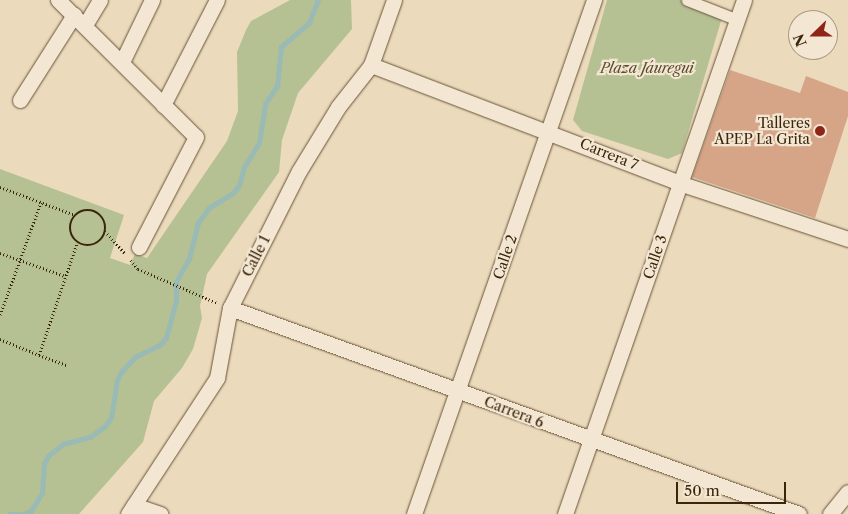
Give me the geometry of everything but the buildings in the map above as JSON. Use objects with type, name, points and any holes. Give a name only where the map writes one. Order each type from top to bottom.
[{"type":"street","points":[[58,0],[196,137],[139,247]]},
{"type":"street","points":[[20,100],[80,20],[100,0]]},
{"type":"street","points":[[122,62],[152,0]]},
{"type":"street","points":[[163,105],[217,0]]},
{"type":"street","name":"Calle 1","points":[[131,509],[216,378],[225,306],[299,171],[338,107],[371,65],[394,0]]},
{"type":"street","name":"Calle 2","points":[[414,514],[594,0]]},
{"type":"street","points":[[687,0],[738,20]]},
{"type":"street","name":"Calle 3","points":[[565,514],[682,184],[744,0]]},
{"type":"street","name":"Carrera 7","points":[[371,65],[548,130],[682,184],[848,239]]},
{"type":"street","name":"Carrera 6","points":[[225,306],[590,441],[799,514]]},
{"type":"street","points":[[830,514],[848,492]]},
{"type":"street","points":[[131,509],[160,514]]},
{"type":"path","points":[[0,187],[75,215]]},
{"type":"path","points":[[0,315],[41,202]]},
{"type":"path","points":[[39,355],[77,243],[70,230],[75,215],[83,210],[96,212],[104,221],[105,231],[138,269],[225,306]]},
{"type":"path","points":[[77,243],[96,244],[105,231]]},
{"type":"path","points":[[0,253],[65,276]]},
{"type":"path","points":[[0,339],[67,365]]},
{"type":"green space","points":[[290,0],[351,0],[352,29],[298,93],[282,140],[279,172],[207,274],[200,306],[202,318],[193,349],[182,368],[154,401],[143,442],[79,514],[0,514],[0,169],[124,215],[110,258],[130,265],[135,254],[147,258],[227,141],[238,111],[237,52],[246,30],[251,21]]},
{"type":"green space","name":"Plaza Jáuregui","points":[[607,0],[687,0],[723,14],[682,153],[668,159],[582,131],[573,120]]},
{"type":"waterway","points":[[24,514],[31,511],[42,493],[44,464],[48,456],[63,444],[90,437],[105,426],[111,418],[117,380],[122,371],[135,357],[160,345],[166,338],[176,301],[176,282],[189,259],[198,223],[209,208],[233,193],[239,185],[244,167],[259,143],[265,104],[277,86],[281,47],[309,23],[318,0]]},
{"type":"waterway","points":[[10,514],[20,514]]},
{"type":"place","name":"Talleres APEP La Grita","points":[[820,131]]}]
